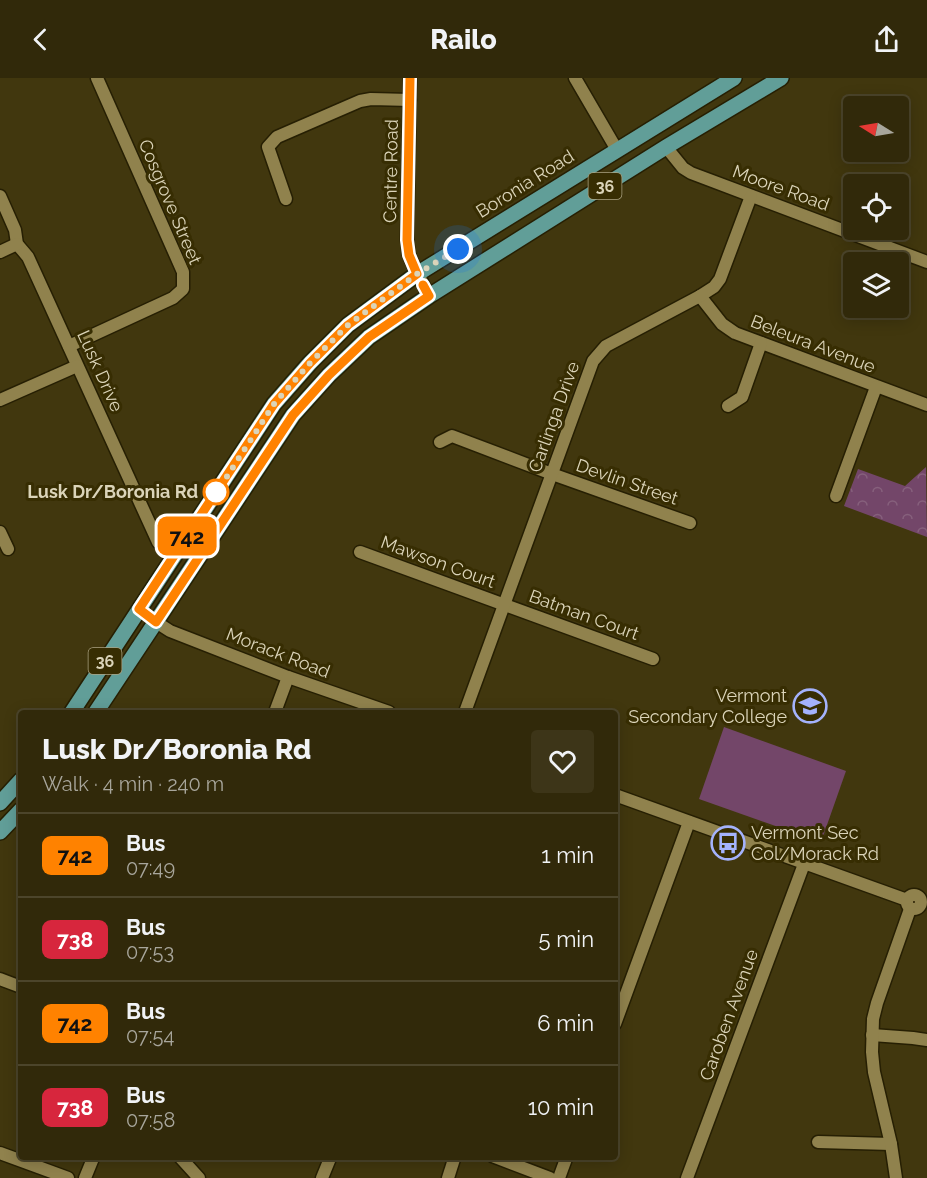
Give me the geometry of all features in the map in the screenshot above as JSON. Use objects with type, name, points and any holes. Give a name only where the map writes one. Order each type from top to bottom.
[{"type":"main road","name":"Boronia Road","points":[[73,710],[274,404],[348,325],[417,274],[734,78]]},
{"type":"main road","name":"36","points":[[97,710],[293,415],[329,375],[369,337],[429,296],[666,147],[781,78]]},
{"type":"main road","points":[[176,554],[193,565]]},
{"type":"main road","points":[[139,609],[156,622]]},
{"type":"main road","points":[[0,803],[18,783]]},
{"type":"main road","points":[[0,832],[18,813]]},
{"type":"street","name":"Cosgrove Street","points":[[69,346],[173,298],[183,289],[183,272],[97,78]]},
{"type":"street","name":"Centre Road","points":[[410,78],[407,240],[409,255],[429,296]]},
{"type":"street","points":[[575,78],[617,150]]},
{"type":"street","points":[[286,199],[268,147],[277,137],[360,101],[410,100]]},
{"type":"street","name":"Moore Road","points":[[666,147],[683,168],[692,173],[927,262]]},
{"type":"street","name":"Lusk Drive","points":[[0,196],[15,230],[17,244],[28,257],[158,542],[176,554]]},
{"type":"street","name":"Carlinga Drive","points":[[466,710],[593,361],[606,346],[714,287],[720,279],[751,196]]},
{"type":"street","points":[[0,252],[17,244]]},
{"type":"street","name":"Beleura Avenue","points":[[700,296],[722,324],[735,333],[927,405]]},
{"type":"street","points":[[728,406],[742,397],[761,343]]},
{"type":"street","points":[[0,400],[78,366]]},
{"type":"street","points":[[836,496],[876,387]]},
{"type":"street","name":"Devlin Street","points":[[440,442],[452,436],[690,523]]},
{"type":"street","points":[[0,532],[8,549]]},
{"type":"street","name":"Mawson Court","points":[[360,552],[504,605]]},
{"type":"street","name":"Batman Court","points":[[504,605],[652,659]]},
{"type":"street","name":"Morack Road","points":[[156,622],[170,631],[288,677],[383,710]]},
{"type":"street","points":[[276,710],[288,677]]},
{"type":"street","points":[[618,796],[916,906],[877,1003],[873,1020],[874,1072],[897,1178]]},
{"type":"street","points":[[618,1016],[689,822]]},
{"type":"street","name":"Caroben Avenue","points":[[687,1178],[804,864]]},
{"type":"street","points":[[0,979],[18,986]]},
{"type":"street","points":[[872,1035],[927,1040]]},
{"type":"street","points":[[818,1142],[891,1144]]},
{"type":"street","points":[[0,1153],[18,1160]]},
{"type":"street","points":[[19,1160],[68,1178]]},
{"type":"street","points":[[85,1178],[92,1160]]},
{"type":"street","points":[[183,1160],[199,1178]]},
{"type":"street","points":[[322,1178],[329,1160]]},
{"type":"street","points":[[448,1178],[454,1160]]},
{"type":"street","points":[[503,1160],[550,1178]]},
{"type":"street","points":[[559,1178],[566,1160]]},
{"type":"green space","points":[[926,467],[927,537],[844,506],[858,469],[905,486]]},
{"type":"green space","points":[[724,727],[846,771],[821,842],[699,799]]},
{"type":"bus line","name":"742","points":[[410,78],[407,240],[409,255],[417,274],[348,325],[274,404],[139,609],[156,622],[293,415],[329,375],[369,337],[429,296],[423,285]]},
{"type":"place","name":"Lusk Dr/Boronia Rd","points":[[216,492]]},
{"type":"place","name":"Vermont Secondary College","points":[[810,706]]},
{"type":"place","name":"Vermont Sec Col/Morack Rd","points":[[728,843]]},
{"type":"route","points":[[216,492],[213,498],[274,404],[310,363],[348,325],[417,274],[458,249]]}]
